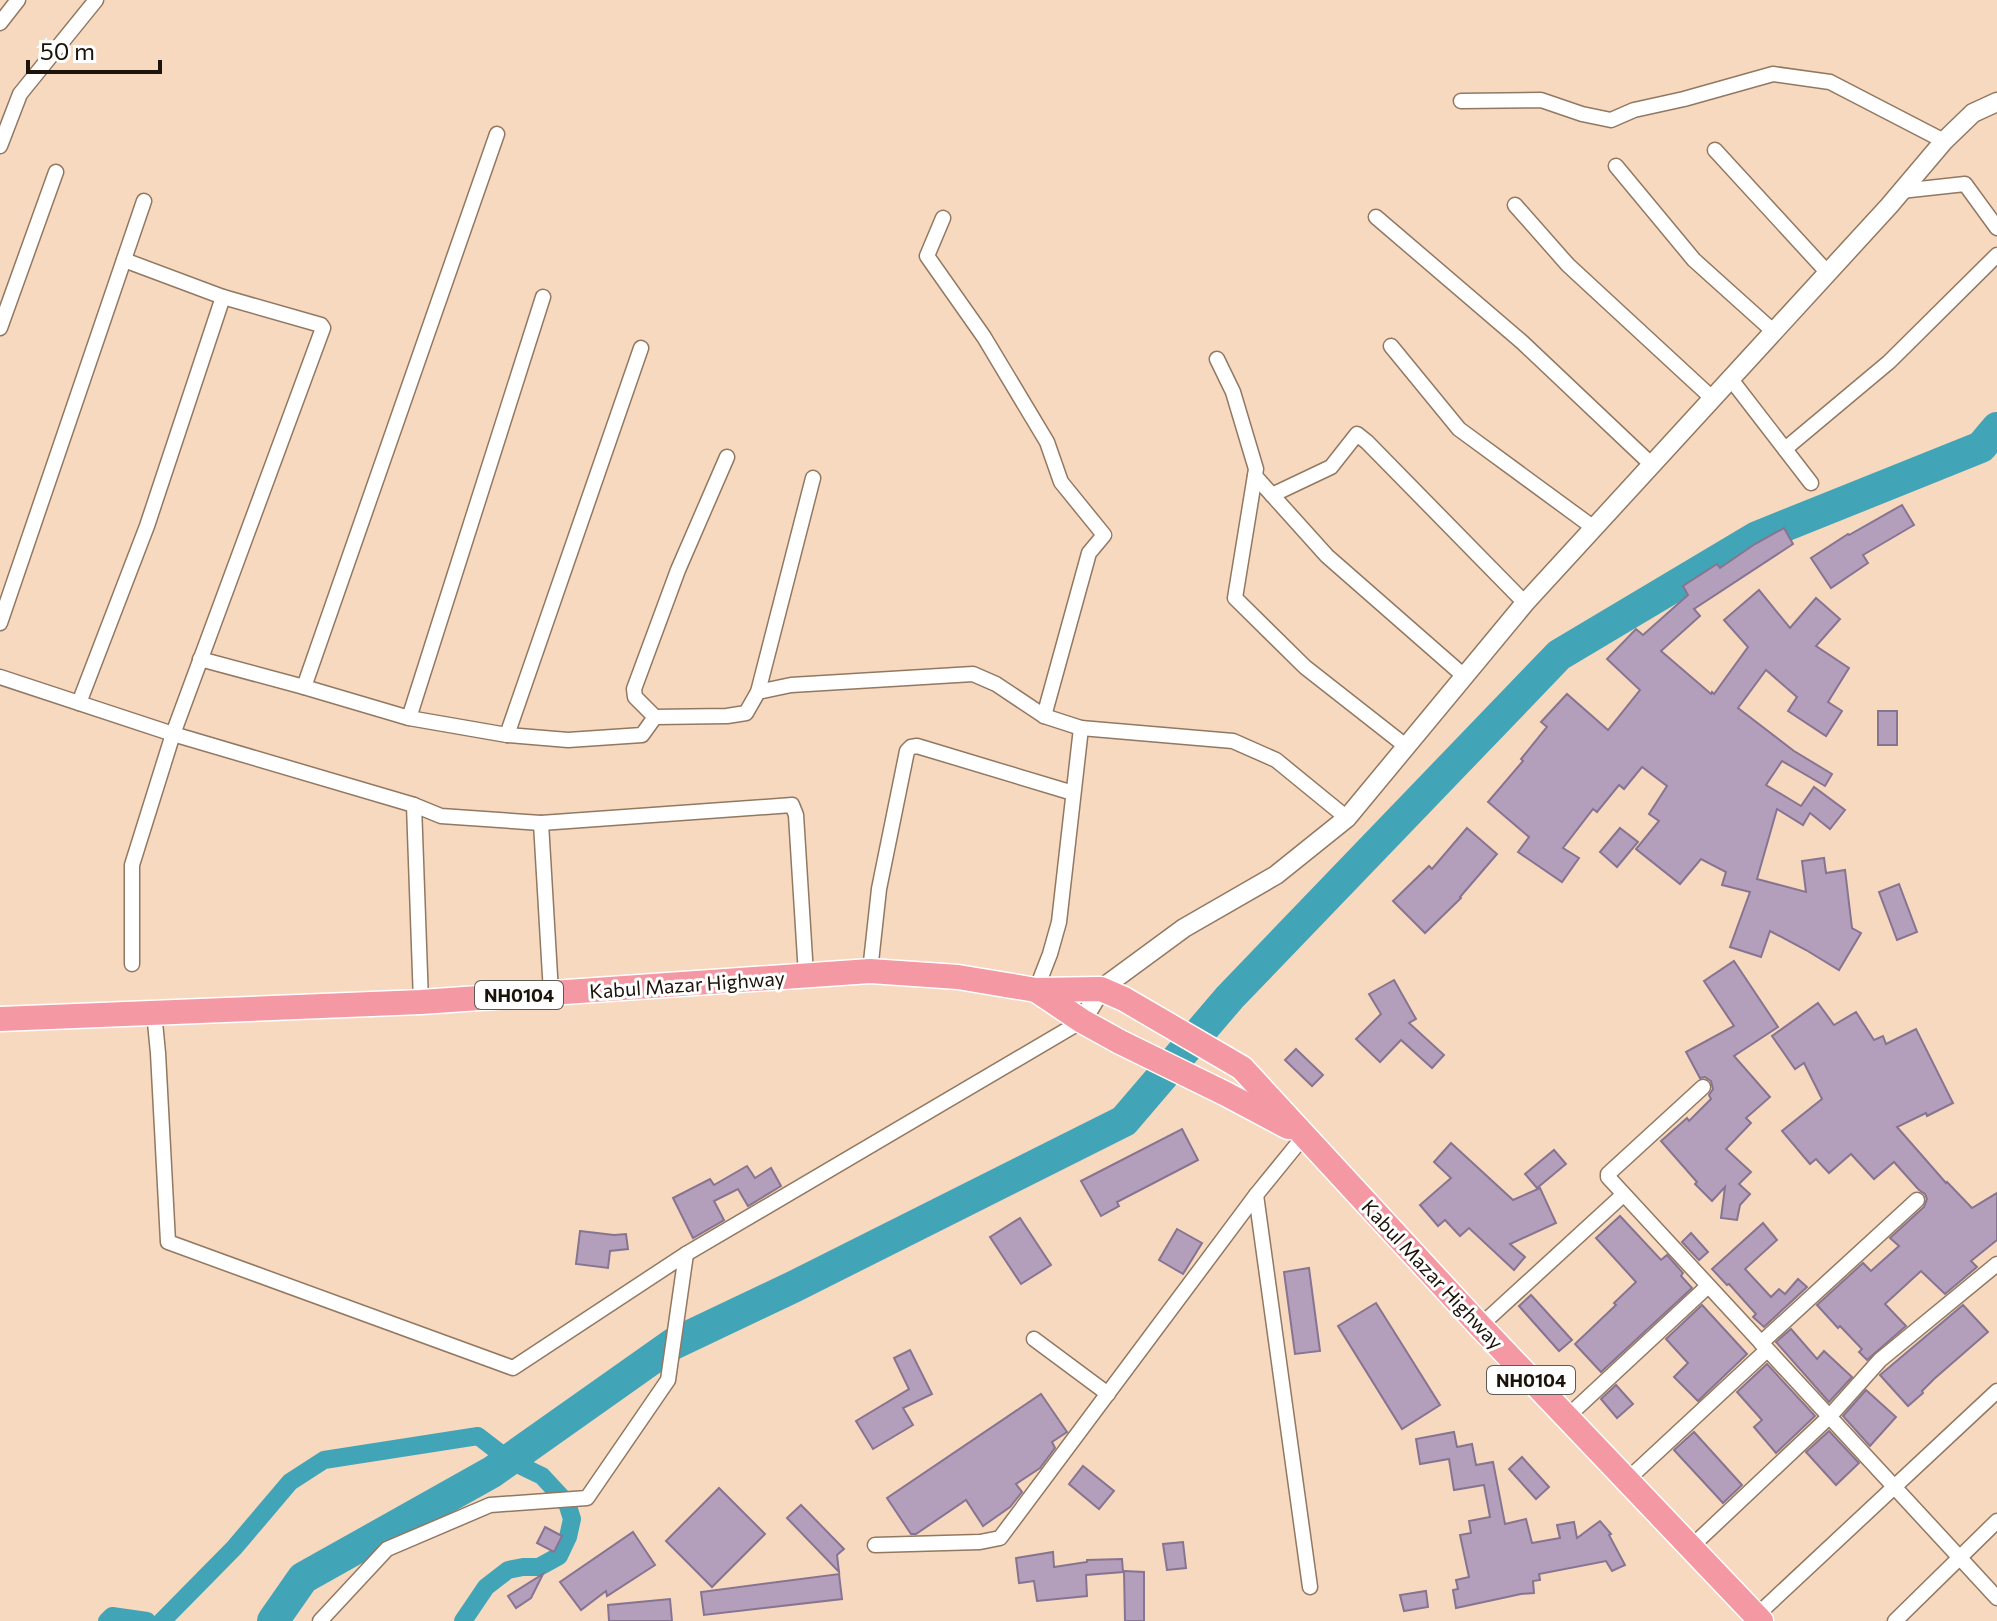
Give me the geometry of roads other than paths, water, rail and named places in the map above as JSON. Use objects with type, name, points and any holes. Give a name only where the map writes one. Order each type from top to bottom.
[{"type":"highway","name":"Kabul Mazar Highway","points":[[0,1019],[421,1002],[870,971],[958,977],[1036,990],[1101,989],[1124,999],[1242,1068],[1480,1326],[1758,1618]]},
{"type":"highway","name":"Kabul Mazar Highway","points":[[1036,990],[1120,1042],[1304,1136]]},
{"type":"street","points":[[0,23],[18,0]]},
{"type":"street","points":[[0,146],[20,94],[96,0]]},
{"type":"street","points":[[1461,101],[1541,100],[1611,120],[1634,110],[1773,74],[1830,82],[1944,141]]},
{"type":"street","points":[[154,1012],[168,1242],[513,1368],[686,1254],[1082,1021],[1101,989],[1184,928],[1276,875],[1347,818],[1525,603],[1944,141],[1973,113],[1997,102]]},
{"type":"street","points":[[304,687],[497,134]]},
{"type":"street","points":[[1715,150],[1827,272]]},
{"type":"street","points":[[1616,166],[1694,260],[1773,331]]},
{"type":"street","points":[[0,328],[56,172]]},
{"type":"street","points":[[1901,191],[1965,184],[1997,228]]},
{"type":"street","points":[[0,623],[3,603],[144,201]]},
{"type":"street","points":[[1515,205],[1568,265],[1712,398]]},
{"type":"street","points":[[1376,217],[1522,342],[1652,465]]},
{"type":"street","points":[[943,218],[927,256],[984,337],[1047,442],[1061,482],[1104,535],[1089,553],[1044,716]]},
{"type":"street","points":[[1785,449],[1889,362],[1997,255]]},
{"type":"street","points":[[124,260],[223,297],[321,325],[323,331],[173,734],[132,865],[132,964]]},
{"type":"street","points":[[79,703],[147,526],[223,297]]},
{"type":"street","points":[[409,718],[543,297]]},
{"type":"street","points":[[1391,346],[1459,429],[1594,528]]},
{"type":"street","points":[[507,735],[641,348]]},
{"type":"street","points":[[1217,359],[1233,392],[1256,469],[1235,598],[1305,667],[1407,747]]},
{"type":"street","points":[[1730,378],[1811,483]]},
{"type":"street","points":[[1272,495],[1331,467],[1357,434],[1525,603]]},
{"type":"street","points":[[727,457],[678,570],[634,689],[635,697],[655,717],[746,713],[758,692],[813,478]]},
{"type":"street","points":[[1255,476],[1327,556],[1464,676]]},
{"type":"street","points":[[200,659],[409,718],[507,735],[568,740],[642,735],[655,717]]},
{"type":"street","points":[[758,692],[791,685],[973,674],[996,684],[1044,716],[1081,728],[1233,741],[1276,760],[1347,818]]},
{"type":"street","points":[[0,677],[441,816],[541,823],[792,805],[796,815],[806,975]]},
{"type":"street","points":[[1036,990],[1059,922],[1081,728]]},
{"type":"street","points":[[870,971],[879,889],[907,751],[911,747],[917,746],[1073,793]]},
{"type":"street","points":[[414,805],[421,1002]]},
{"type":"street","points":[[541,823],[551,993]]},
{"type":"street","points":[[1703,1087],[1608,1177],[1997,1598]]},
{"type":"street","points":[[875,1545],[980,1542],[1000,1538],[1256,1195],[1304,1136]]},
{"type":"street","points":[[1256,1195],[1310,1587]]},
{"type":"street","points":[[1480,1326],[1623,1195]]},
{"type":"street","points":[[1627,1480],[1917,1200]]},
{"type":"street","points":[[326,1618],[387,1549],[490,1505],[587,1498],[668,1380],[686,1254]]},
{"type":"street","points":[[1691,1547],[1829,1417],[1880,1360],[1997,1264]]},
{"type":"street","points":[[1567,1417],[1708,1286]]},
{"type":"street","points":[[1034,1339],[1108,1394]]},
{"type":"street","points":[[1758,1618],[1997,1391]]},
{"type":"street","points":[[1895,1621],[1997,1521]]},
{"type":"waterway","points":[[273,1621],[303,1578],[492,1472],[673,1344],[1124,1121],[1230,997],[1559,655],[1757,537],[1981,447],[1997,428]]},
{"type":"waterway","points":[[162,1621],[234,1548],[290,1482],[324,1460],[478,1436],[509,1460],[542,1476],[567,1503],[572,1519],[559,1556],[539,1567],[508,1570],[486,1587],[463,1621]]},
{"type":"waterway","points":[[107,1621],[112,1616],[147,1621]]}]
